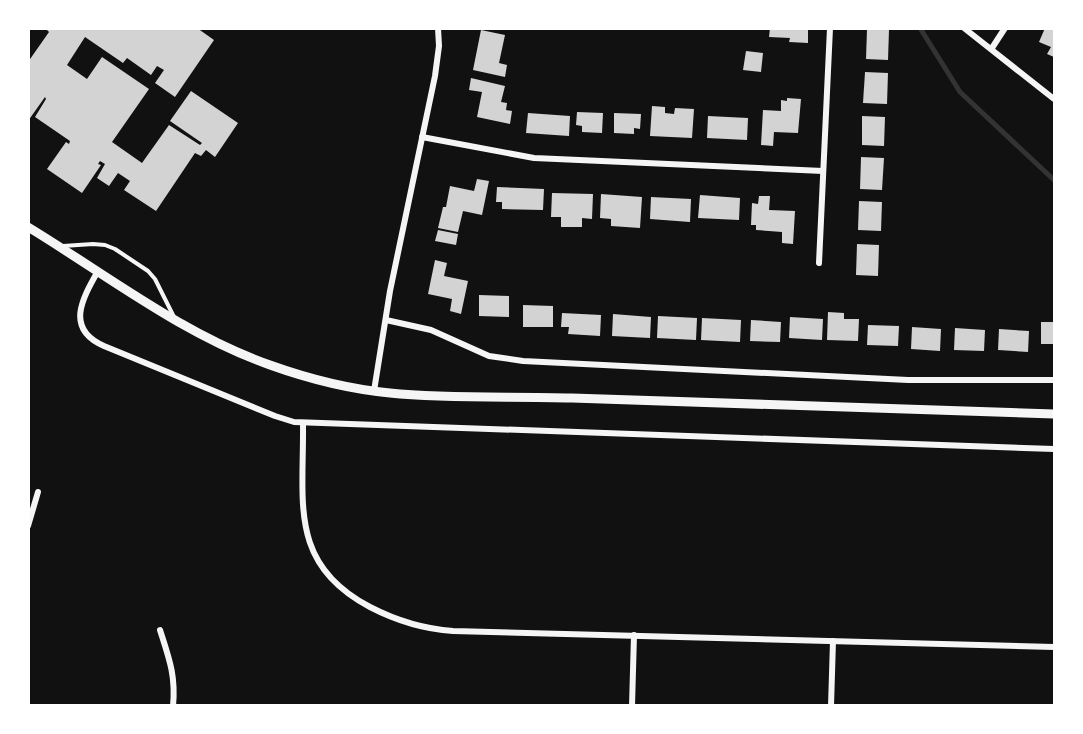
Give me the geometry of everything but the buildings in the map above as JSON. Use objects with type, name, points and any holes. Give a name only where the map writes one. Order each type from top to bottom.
[{"type":"street","points":[[374,391],[437,60],[438,28]]},
{"type":"street","points":[[819,263],[830,28]]},
{"type":"street","points":[[964,28],[1054,99]]},
{"type":"street","points":[[992,48],[1005,28]]},
{"type":"street","points":[[422,137],[534,158],[823,171]]},
{"type":"street","points":[[28,227],[176,320],[218,343],[268,364],[326,382],[374,391],[1054,414]]},
{"type":"street","points":[[98,271],[87,290],[81,308],[81,324],[89,338],[275,416],[303,423],[1054,449]]},
{"type":"street","points":[[386,320],[431,330],[489,356],[523,362],[908,380],[1054,380]]},
{"type":"street","points":[[303,423],[303,499],[310,542],[321,567],[351,596],[398,620],[435,629],[1054,647]]},
{"type":"street","points":[[28,526],[38,492]]},
{"type":"street","points":[[160,630],[172,665],[175,686],[173,705]]},
{"type":"street","points":[[632,705],[634,635]]},
{"type":"street","points":[[831,705],[833,641]]},
{"type":"lane","points":[[59,246],[93,244],[116,249],[148,271],[155,279],[176,320]]},
{"type":"waterway","points":[[920,28],[960,92],[1054,180]]}]
